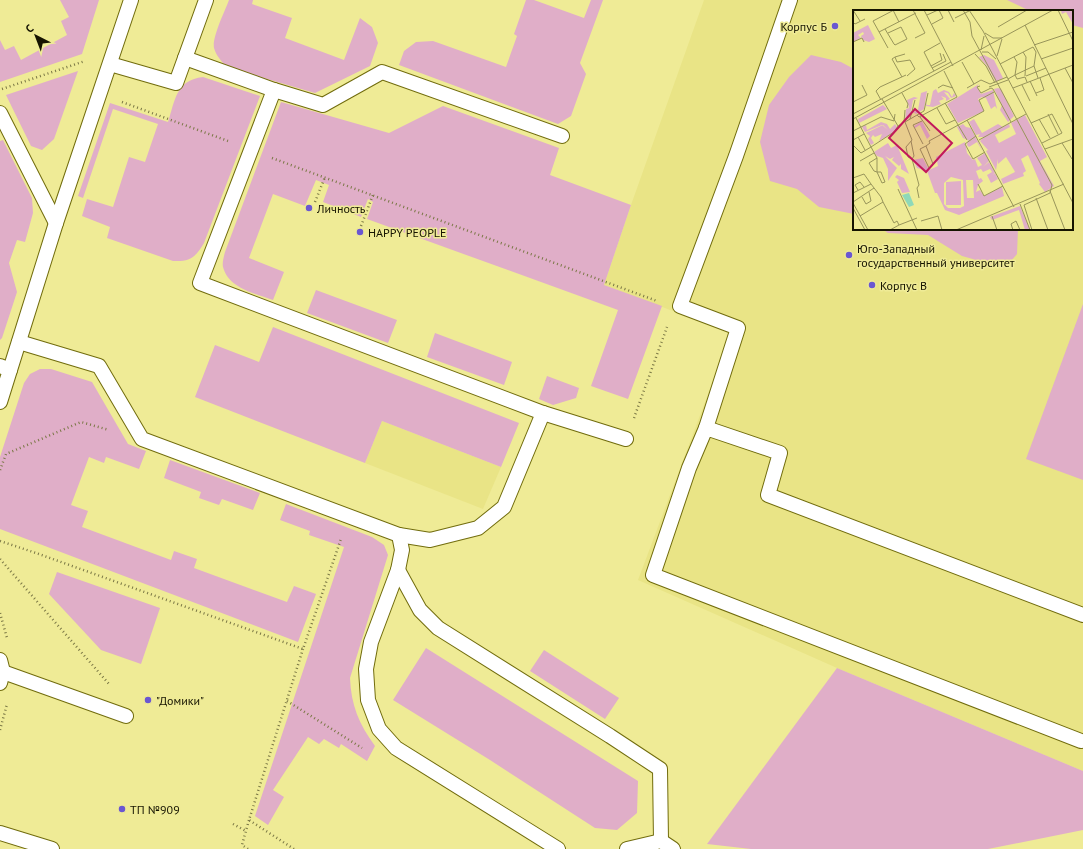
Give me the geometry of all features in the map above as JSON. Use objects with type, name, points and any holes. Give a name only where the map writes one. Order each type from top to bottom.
[{"type":"lane","points":[[0,402],[5,368],[19,342],[56,223],[131,0]]},
{"type":"lane","points":[[110,64],[176,83],[206,0]]},
{"type":"lane","points":[[790,0],[736,156],[678,308],[738,328],[706,428],[689,468],[653,575],[1081,740]]},
{"type":"lane","points":[[185,58],[274,90],[323,105],[382,72],[562,136]]},
{"type":"lane","points":[[274,90],[200,283],[543,413],[626,439]]},
{"type":"lane","points":[[0,113],[56,223]]},
{"type":"lane","points":[[19,342],[99,366],[142,439],[399,535],[430,540],[478,528],[504,507],[543,413]]},
{"type":"lane","points":[[706,428],[780,453],[768,495],[1083,615]]},
{"type":"lane","points":[[399,535],[402,550],[398,570],[371,642],[366,669],[368,700],[379,729],[396,748],[558,849]]},
{"type":"lane","points":[[398,570],[420,610],[438,628],[660,769],[661,841]]},
{"type":"lane","points":[[1,672],[126,716]]},
{"type":"lane","points":[[0,833],[52,849]]},
{"type":"lane","points":[[627,849],[661,841],[673,849]]},
{"type":"path","points":[[0,90],[85,61],[87,54]]},
{"type":"path","points":[[99,93],[678,308]]},
{"type":"path","points":[[315,202],[325,177]]},
{"type":"path","points":[[361,226],[372,195]]},
{"type":"path","points":[[626,439],[673,312],[678,308]]},
{"type":"path","points":[[0,470],[6,454],[81,422],[142,439]]},
{"type":"path","points":[[241,849],[302,649],[349,516]]},
{"type":"path","points":[[0,541],[36,552],[302,649]]},
{"type":"path","points":[[0,559],[117,693],[112,711]]},
{"type":"path","points":[[249,820],[294,849]]},
{"type":"path","points":[[233,824],[246,831]]},
{"type":"path","points":[[242,845],[248,849]]},
{"type":"shaded area","points":[[60,0],[99,0],[82,54],[0,82],[0,40],[5,50],[14,46],[21,60],[67,35],[61,21],[69,17]]},
{"type":"shaded area","points":[[229,0],[253,0],[252,4],[292,18],[285,38],[344,60],[360,18],[372,27],[378,43],[370,66],[315,93],[226,67],[216,54],[214,43]]},
{"type":"shaded area","points":[[526,0],[534,0],[584,18],[591,0],[603,0],[580,63],[586,74],[571,116],[558,124],[399,65],[404,51],[416,42],[433,41],[506,67],[517,36],[514,34]]},
{"type":"shaded area","points":[[704,0],[1083,0],[1083,771],[837,668],[638,580],[731,333],[604,285]]},
{"type":"shaded area","points":[[1007,0],[1083,0],[1083,28],[1073,25],[1073,10],[1028,10]]},
{"type":"shaded area","points":[[811,55],[841,62],[853,68],[853,214],[819,207],[797,189],[770,181],[760,142],[769,105],[789,77]]},
{"type":"shaded area","points":[[78,71],[54,139],[42,150],[31,146],[6,95]]},
{"type":"shaded area","points":[[203,77],[260,96],[204,243],[192,258],[184,261],[173,261],[107,238],[110,227],[82,216],[87,199],[113,207],[129,157],[145,162],[158,124],[113,109],[83,198],[78,196],[110,103],[168,122],[178,92],[187,82]]},
{"type":"shaded area","points":[[281,102],[389,133],[443,106],[559,148],[550,175],[631,205],[604,285],[662,306],[628,399],[591,386],[618,310],[367,219],[373,202],[368,199],[361,217],[323,202],[329,185],[316,180],[305,206],[273,194],[249,258],[284,272],[273,300],[244,289],[231,280],[223,267],[225,252]]},
{"type":"shaded area","points":[[3,140],[32,198],[33,213],[25,242],[17,240],[9,263],[17,292],[2,338],[0,340],[0,141]]},
{"type":"shaded area","points":[[884,230],[1018,230],[1017,254],[1005,268],[962,256],[928,235],[888,233]]},
{"type":"shaded area","points":[[316,290],[397,320],[388,343],[307,313]]},
{"type":"shaded area","points":[[1083,304],[1083,480],[1026,459]]},
{"type":"shaded area","points":[[273,327],[519,423],[501,467],[382,421],[365,463],[195,397],[215,345],[259,362]]},
{"type":"shaded area","points":[[435,333],[512,362],[504,385],[427,357]]},
{"type":"shaded area","points":[[40,369],[51,369],[92,382],[128,444],[146,451],[139,469],[106,457],[104,463],[89,457],[71,505],[88,511],[82,527],[171,560],[174,551],[197,559],[194,568],[287,602],[294,586],[316,594],[298,642],[0,529],[0,457],[24,383],[30,374]]},
{"type":"shaded area","points":[[547,376],[579,388],[576,398],[553,405],[539,399]]},
{"type":"shaded area","points":[[382,421],[501,467],[483,509],[365,463]]},
{"type":"shaded area","points":[[170,460],[260,493],[253,510],[222,499],[219,505],[199,498],[201,492],[164,478]]},
{"type":"shaded area","points":[[286,504],[372,537],[384,545],[388,555],[350,678],[354,706],[364,730],[375,746],[367,761],[341,744],[339,748],[324,739],[319,744],[308,737],[273,790],[284,797],[268,825],[255,816],[344,547],[309,535],[310,531],[280,520]]},
{"type":"shaded area","points":[[57,572],[160,608],[141,664],[101,650],[49,594]]},
{"type":"shaded area","points":[[426,648],[638,781],[637,813],[617,830],[595,828],[490,760],[393,700]]},
{"type":"shaded area","points":[[544,650],[619,698],[605,719],[530,671]]},
{"type":"shaded area","points":[[837,668],[1083,771],[1083,830],[988,849],[751,849],[707,844]]},
{"type":"place","name":"Корпус Б","points":[[835,26]]},
{"type":"place","name":"Личность","points":[[309,208]]},
{"type":"place","name":"HAPPY PEOPLE","points":[[360,232]]},
{"type":"place","name":"Юго-Западный государственный университет","points":[[849,255]]},
{"type":"place","name":"Корпус В","points":[[872,285]]},
{"type":"place","name":"\"Домики\"","points":[[148,700]]},
{"type":"place","name":"ТП №909","points":[[122,809]]}]
